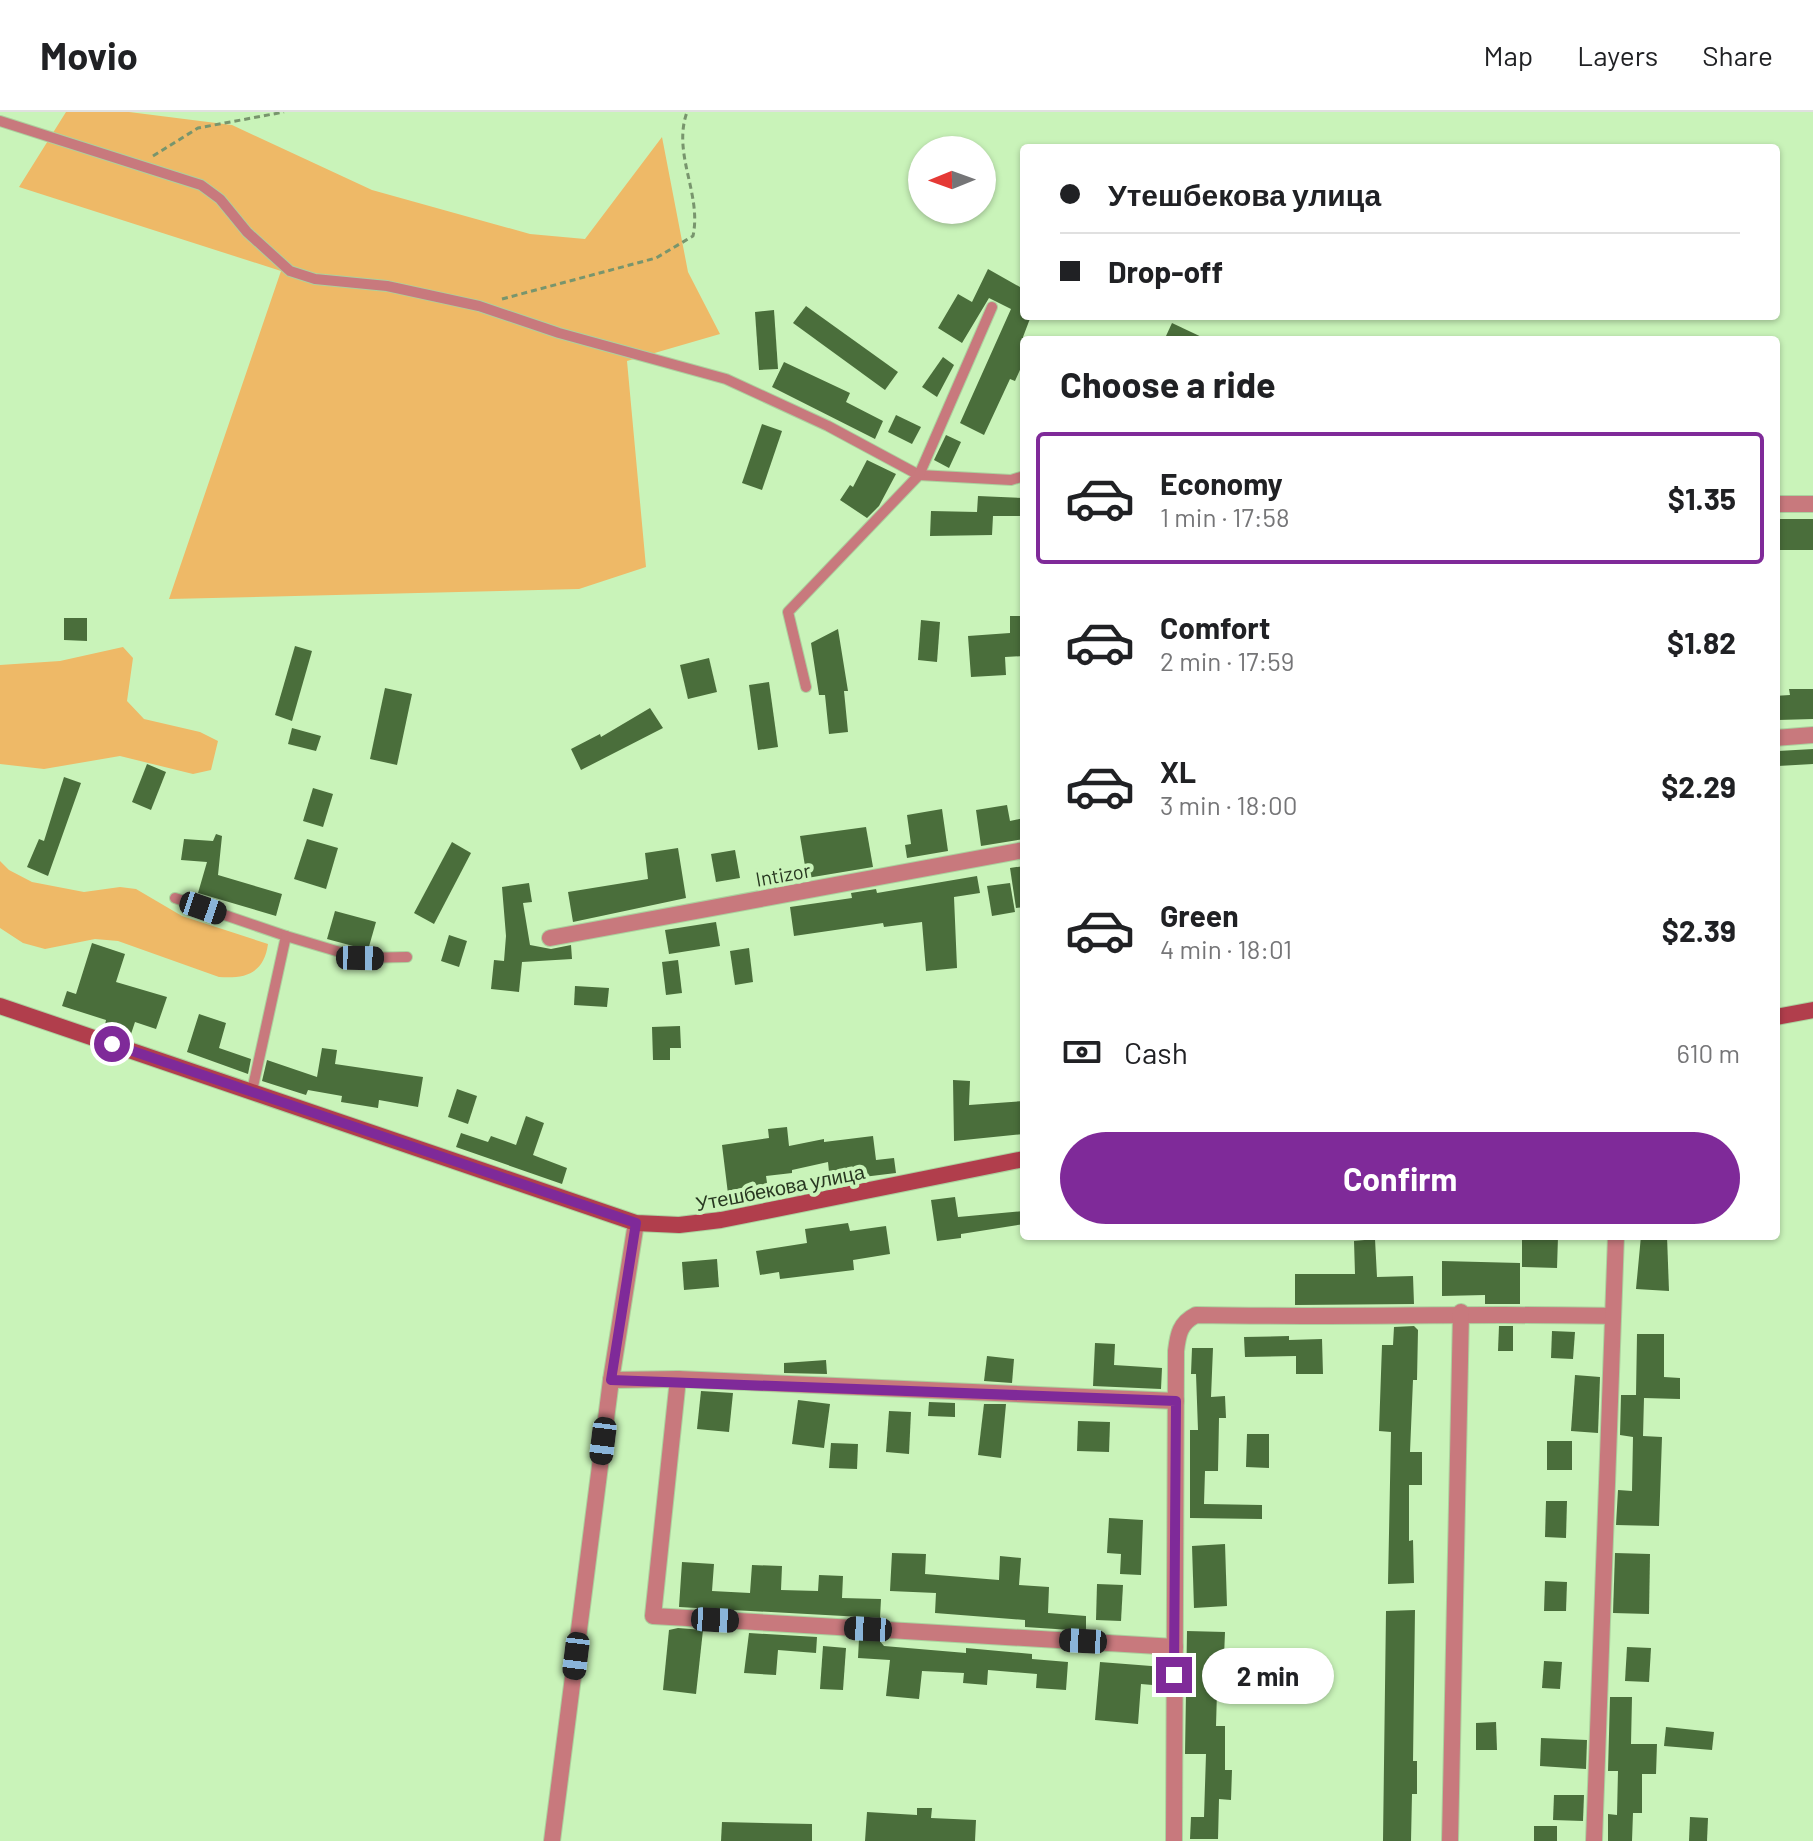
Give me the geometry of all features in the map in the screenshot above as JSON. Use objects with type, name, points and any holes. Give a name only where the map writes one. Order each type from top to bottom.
[{"type":"main road","name":"Утешбекова улица","points":[[0,1006],[636,1223],[679,1225],[721,1220],[1020,1160]]},
{"type":"main road","points":[[1780,1016],[1813,1010]]},
{"type":"street","points":[[1780,504],[1813,504]]},
{"type":"street","points":[[1780,738],[1813,735]]},
{"type":"street","name":"Intizor","points":[[550,938],[1020,851]]},
{"type":"street","points":[[552,1841],[611,1380],[636,1223]]},
{"type":"street","points":[[1594,1841],[1616,1240]]},
{"type":"street","points":[[1174,1841],[1176,1401],[1178,1333],[1186,1320],[1196,1315],[1322,1317],[1461,1312],[1612,1316]]},
{"type":"street","points":[[1450,1841],[1461,1312]]},
{"type":"street","points":[[611,1380],[678,1379],[1176,1401]]},
{"type":"street","points":[[678,1379],[653,1616],[1175,1647]]},
{"type":"lane","points":[[0,121],[201,185],[220,199],[256,242],[290,271],[315,279],[387,286],[479,306],[559,333],[726,379],[828,426],[919,475],[1011,480],[1020,477]]},
{"type":"lane","points":[[806,687],[788,612],[919,475],[992,307]]},
{"type":"lane","points":[[175,898],[360,958],[407,957]]},
{"type":"lane","points":[[252,1091],[286,936]]},
{"type":"path","points":[[126,161],[150,158],[198,128],[284,112]]},
{"type":"path","points":[[479,306],[622,264],[656,258],[693,236],[697,217],[684,163],[682,127],[687,112]]},
{"type":"shaded area","points":[[66,112],[129,112],[232,125],[372,190],[530,234],[585,239],[662,137],[688,272],[720,334],[627,361],[646,567],[579,589],[169,599],[281,271],[19,187]]},
{"type":"shaded area","points":[[123,647],[133,658],[127,701],[144,719],[200,732],[218,741],[211,770],[193,774],[120,756],[44,769],[0,764],[0,665],[60,661]]},
{"type":"shaded area","points":[[0,861],[9,870],[32,882],[84,892],[120,887],[136,889],[182,916],[268,944],[266,954],[252,972],[237,977],[219,977],[118,941],[95,939],[45,949],[23,943],[0,928]]},
{"type":"building","points":[[988,269],[1020,287],[1020,320],[1029,320],[1023,336],[1020,336],[1020,370],[1015,381],[1010,379],[984,435],[960,423],[1011,309],[989,298],[962,343],[938,328],[958,294],[972,302]]},
{"type":"building","points":[[806,306],[898,372],[885,390],[793,323]]},
{"type":"building","points":[[774,310],[778,369],[759,370],[755,312]]},
{"type":"building","points":[[1172,323],[1200,336],[1166,336]]},
{"type":"building","points":[[943,357],[954,365],[937,397],[922,387]]},
{"type":"building","points":[[784,362],[850,393],[846,402],[883,421],[875,439],[772,387]]},
{"type":"building","points":[[896,415],[921,427],[912,444],[888,432]]},
{"type":"building","points":[[762,424],[782,431],[762,490],[742,483]]},
{"type":"building","points":[[946,435],[961,442],[949,468],[934,460]]},
{"type":"building","points":[[867,460],[896,474],[879,506],[867,518],[840,500],[850,485],[853,487]]},
{"type":"building","points":[[978,496],[1020,498],[1020,516],[993,516],[992,535],[930,536],[931,511],[977,512]]},
{"type":"building","points":[[1780,519],[1813,519],[1813,550],[1780,550]]},
{"type":"building","points":[[1010,616],[1020,616],[1020,656],[1005,657],[1006,675],[971,677],[968,636],[1010,633]]},
{"type":"building","points":[[64,618],[87,618],[87,641],[64,640]]},
{"type":"building","points":[[921,620],[940,622],[937,662],[918,660]]},
{"type":"building","points":[[838,629],[848,691],[844,691],[848,732],[829,734],[825,695],[819,695],[811,643]]},
{"type":"building","points":[[295,646],[312,651],[292,721],[275,715]]},
{"type":"building","points":[[709,658],[717,692],[688,699],[680,665]]},
{"type":"building","points":[[769,682],[778,747],[758,750],[749,685]]},
{"type":"building","points":[[385,688],[412,694],[397,765],[370,759]]},
{"type":"building","points":[[1789,689],[1813,689],[1813,719],[1780,720],[1780,696],[1790,695]]},
{"type":"building","points":[[650,708],[663,728],[581,770],[571,749],[600,734],[601,737]]},
{"type":"building","points":[[292,728],[321,736],[316,751],[288,744]]},
{"type":"building","points":[[1813,749],[1813,764],[1780,766],[1780,751]]},
{"type":"building","points":[[147,764],[166,772],[151,810],[132,802]]},
{"type":"building","points":[[64,777],[81,783],[48,876],[27,867],[39,839],[44,841]]},
{"type":"building","points":[[313,788],[333,794],[323,827],[303,821]]},
{"type":"building","points":[[1007,805],[1010,821],[1020,819],[1020,840],[981,846],[976,810]]},
{"type":"building","points":[[942,809],[948,851],[907,858],[905,845],[911,844],[907,815]]},
{"type":"building","points":[[866,827],[873,867],[807,878],[800,836]]},
{"type":"building","points":[[216,834],[222,836],[218,875],[282,894],[276,916],[198,893],[207,862],[181,860],[184,839],[213,841]]},
{"type":"building","points":[[307,839],[338,848],[326,889],[294,879]]},
{"type":"building","points":[[452,842],[471,853],[434,924],[414,913]]},
{"type":"building","points":[[678,848],[686,898],[573,922],[568,892],[648,879],[645,853]]},
{"type":"building","points":[[735,850],[740,878],[716,882],[711,854]]},
{"type":"building","points":[[1020,867],[1020,908],[1016,908],[1010,868]]},
{"type":"building","points":[[977,876],[980,893],[954,897],[957,968],[926,971],[922,922],[884,927],[883,923],[794,936],[790,907],[852,898],[851,893],[876,889],[877,893]]},
{"type":"building","points":[[529,883],[532,902],[523,903],[530,945],[551,949],[571,945],[572,959],[522,962],[519,992],[491,989],[494,960],[504,961],[506,936],[502,887]]},
{"type":"building","points":[[1010,883],[1015,912],[992,916],[987,886]]},
{"type":"building","points":[[335,911],[376,922],[368,950],[327,939]]},
{"type":"building","points":[[716,922],[720,946],[669,954],[665,930]]},
{"type":"building","points":[[449,935],[467,941],[459,967],[441,961]]},
{"type":"building","points":[[92,943],[125,954],[116,982],[167,997],[156,1029],[135,1022],[131,1034],[105,1025],[106,1020],[62,1006],[67,991],[76,994]]},
{"type":"building","points":[[749,948],[753,982],[735,985],[730,951]]},
{"type":"building","points":[[678,960],[682,993],[666,995],[662,962]]},
{"type":"building","points":[[575,986],[609,988],[607,1007],[574,1005]]},
{"type":"building","points":[[199,1014],[226,1023],[219,1048],[251,1059],[248,1074],[187,1052]]},
{"type":"building","points":[[680,1026],[681,1048],[670,1048],[670,1060],[653,1060],[652,1027]]},
{"type":"building","points":[[322,1048],[337,1050],[335,1064],[423,1077],[418,1107],[379,1100],[378,1108],[341,1102],[342,1096],[308,1090],[306,1095],[262,1081],[267,1060],[317,1077]]},
{"type":"building","points":[[953,1080],[970,1081],[969,1105],[1020,1101],[1020,1134],[954,1141]]},
{"type":"building","points":[[457,1089],[477,1096],[468,1124],[448,1117]]},
{"type":"building","points":[[526,1116],[544,1123],[533,1155],[567,1168],[562,1184],[456,1147],[461,1133],[488,1142],[491,1136],[516,1145]]},
{"type":"building","points":[[787,1127],[789,1146],[824,1139],[824,1142],[873,1136],[876,1160],[894,1158],[896,1173],[830,1181],[828,1162],[792,1170],[792,1173],[766,1176],[769,1196],[729,1202],[722,1145],[769,1138],[768,1129]]},
{"type":"building","points":[[955,1197],[958,1217],[1020,1211],[1020,1225],[937,1241],[931,1200]]},
{"type":"building","points":[[848,1223],[850,1231],[886,1226],[890,1254],[853,1260],[854,1270],[780,1279],[779,1272],[760,1275],[756,1251],[807,1243],[805,1229]]},
{"type":"building","points":[[1375,1240],[1377,1277],[1413,1276],[1414,1304],[1295,1305],[1295,1274],[1355,1274],[1354,1241]]},
{"type":"building","points":[[1522,1240],[1558,1240],[1557,1268],[1522,1267]]},
{"type":"building","points":[[1641,1240],[1667,1240],[1669,1291],[1636,1289]]},
{"type":"building","points":[[717,1259],[719,1287],[684,1290],[682,1262]]},
{"type":"building","points":[[1442,1261],[1520,1263],[1520,1304],[1485,1304],[1485,1295],[1442,1296]]},
{"type":"building","points":[[1414,1326],[1418,1330],[1417,1380],[1413,1380],[1410,1452],[1422,1452],[1422,1485],[1409,1485],[1409,1541],[1413,1540],[1414,1583],[1388,1584],[1391,1432],[1379,1431],[1382,1345],[1393,1345],[1394,1327]]},
{"type":"building","points":[[1499,1326],[1513,1326],[1513,1351],[1498,1351]]},
{"type":"building","points":[[1552,1331],[1575,1332],[1573,1359],[1551,1358]]},
{"type":"building","points":[[1637,1334],[1664,1334],[1664,1377],[1680,1378],[1680,1399],[1644,1398],[1643,1436],[1662,1437],[1659,1526],[1616,1525],[1618,1490],[1632,1491],[1633,1437],[1620,1435],[1621,1395],[1636,1395]]},
{"type":"building","points":[[1289,1336],[1289,1340],[1322,1339],[1323,1374],[1296,1374],[1296,1356],[1245,1357],[1244,1337]]},
{"type":"building","points":[[1095,1343],[1115,1344],[1114,1365],[1162,1368],[1161,1389],[1093,1386]]},
{"type":"building","points":[[1192,1348],[1213,1348],[1211,1397],[1225,1396],[1226,1418],[1219,1418],[1218,1471],[1205,1471],[1204,1504],[1262,1505],[1262,1519],[1190,1518],[1190,1430],[1198,1430],[1196,1374],[1191,1374]]},
{"type":"building","points":[[987,1356],[1014,1359],[1012,1383],[984,1381]]},
{"type":"building","points":[[826,1360],[827,1374],[784,1373],[784,1363]]},
{"type":"building","points":[[1575,1375],[1600,1377],[1598,1433],[1571,1431]]},
{"type":"building","points":[[701,1391],[733,1393],[729,1432],[697,1429]]},
{"type":"building","points":[[798,1400],[830,1404],[824,1448],[792,1444]]},
{"type":"building","points":[[929,1402],[955,1403],[955,1417],[928,1416]]},
{"type":"building","points":[[984,1404],[1006,1404],[1001,1458],[978,1455]]},
{"type":"building","points":[[889,1411],[911,1412],[909,1454],[886,1452]]},
{"type":"building","points":[[1078,1421],[1110,1422],[1109,1452],[1077,1451]]},
{"type":"building","points":[[1247,1434],[1269,1434],[1269,1468],[1246,1467]]},
{"type":"building","points":[[1547,1441],[1572,1441],[1572,1470],[1547,1470]]},
{"type":"building","points":[[831,1443],[858,1444],[857,1469],[829,1468]]},
{"type":"building","points":[[1546,1501],[1567,1501],[1566,1538],[1545,1537]]},
{"type":"building","points":[[1109,1518],[1143,1520],[1141,1575],[1120,1574],[1121,1554],[1107,1553]]},
{"type":"building","points":[[1225,1544],[1227,1606],[1194,1608],[1192,1546]]},
{"type":"building","points":[[892,1553],[926,1554],[925,1574],[999,1580],[1000,1556],[1021,1558],[1019,1585],[1049,1587],[1048,1613],[1086,1616],[1086,1631],[1025,1627],[1025,1620],[935,1613],[936,1593],[890,1591]]},
{"type":"building","points":[[1615,1553],[1650,1554],[1649,1614],[1613,1613]]},
{"type":"building","points":[[682,1562],[714,1564],[712,1591],[750,1593],[752,1565],[782,1566],[781,1590],[818,1591],[819,1575],[843,1576],[842,1598],[881,1599],[880,1618],[679,1607]]},
{"type":"building","points":[[1545,1581],[1567,1582],[1566,1611],[1544,1611]]},
{"type":"building","points":[[1097,1584],[1123,1585],[1121,1621],[1096,1620]]},
{"type":"building","points":[[1415,1610],[1413,1761],[1417,1761],[1417,1794],[1412,1794],[1411,1841],[1383,1841],[1386,1611]]},
{"type":"building","points":[[669,1630],[703,1630],[696,1694],[663,1690]]},
{"type":"building","points":[[1187,1631],[1225,1632],[1224,1657],[1218,1657],[1216,1726],[1225,1726],[1225,1770],[1232,1770],[1231,1800],[1219,1799],[1218,1839],[1190,1839],[1191,1817],[1204,1817],[1206,1754],[1185,1754]]},
{"type":"building","points":[[749,1633],[817,1637],[816,1653],[778,1650],[776,1675],[744,1673]]},
{"type":"building","points":[[859,1639],[879,1640],[884,1646],[966,1653],[966,1648],[1032,1654],[1032,1659],[1068,1662],[1066,1690],[1036,1688],[1037,1674],[988,1670],[987,1685],[963,1683],[964,1673],[922,1671],[919,1699],[886,1696],[890,1660],[858,1658]]},
{"type":"building","points":[[823,1646],[846,1648],[843,1690],[820,1689]]},
{"type":"building","points":[[1627,1647],[1651,1648],[1649,1682],[1625,1681]]},
{"type":"building","points":[[1544,1661],[1562,1662],[1560,1689],[1542,1688]]},
{"type":"building","points":[[1100,1662],[1164,1667],[1164,1686],[1141,1684],[1138,1724],[1095,1720]]},
{"type":"building","points":[[1610,1697],[1632,1697],[1631,1744],[1657,1744],[1656,1774],[1642,1774],[1642,1813],[1633,1813],[1632,1841],[1608,1841],[1608,1814],[1617,1815],[1618,1771],[1608,1771]]},
{"type":"building","points":[[1496,1722],[1497,1750],[1476,1750],[1476,1723]]},
{"type":"building","points":[[1666,1727],[1714,1732],[1712,1750],[1664,1746]]},
{"type":"building","points":[[1541,1738],[1587,1740],[1586,1769],[1540,1766]]},
{"type":"building","points":[[1554,1795],[1584,1795],[1583,1821],[1553,1820]]},
{"type":"building","points":[[917,1808],[932,1808],[931,1818],[976,1820],[975,1841],[865,1841],[867,1812],[917,1815]]},
{"type":"building","points":[[1690,1817],[1708,1818],[1707,1841],[1689,1841]]},
{"type":"building","points":[[722,1822],[812,1824],[812,1841],[721,1841]]},
{"type":"building","points":[[1534,1826],[1557,1826],[1557,1841],[1534,1841]]},
{"type":"route","points":[[112,1044],[636,1223],[611,1380],[678,1379],[1176,1401],[1174,1675]]}]
